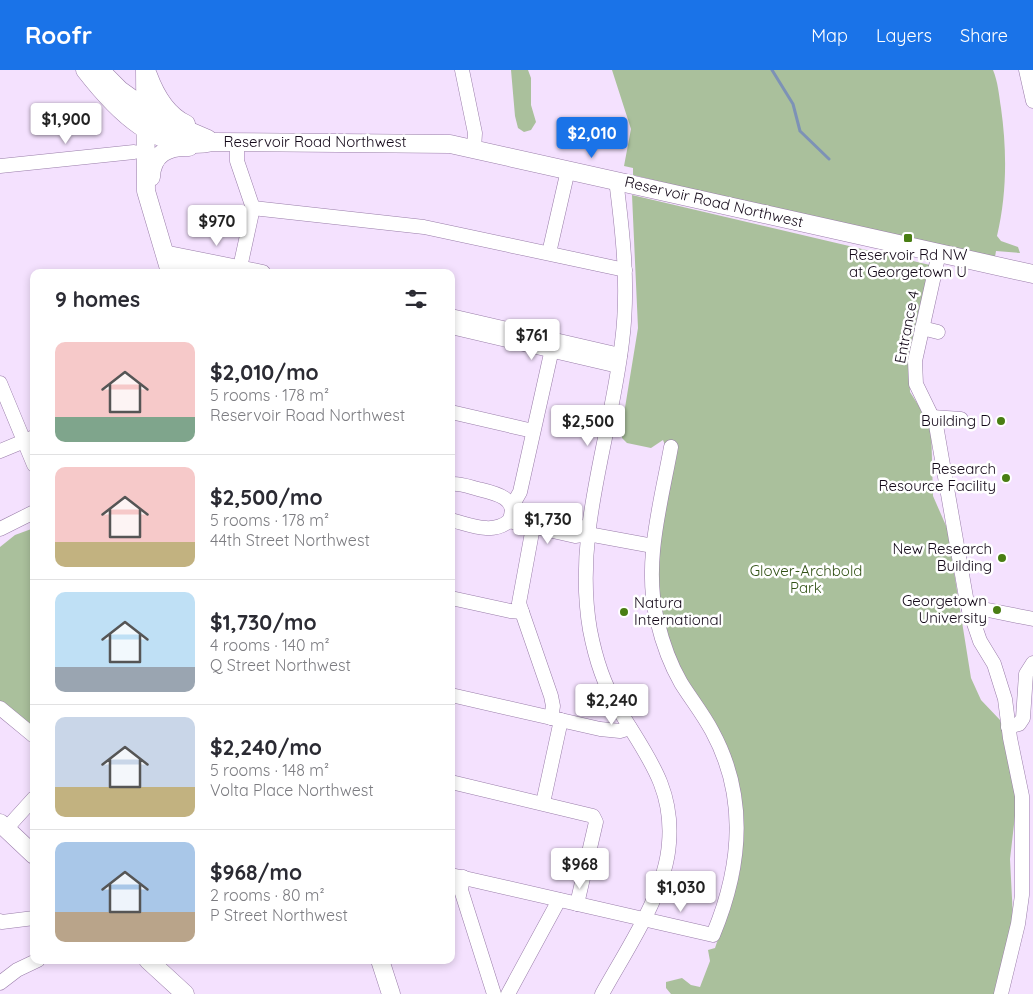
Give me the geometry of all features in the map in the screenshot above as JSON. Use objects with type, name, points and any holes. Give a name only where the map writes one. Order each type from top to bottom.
[{"type":"main road","name":"Reservoir Road Northwest","points":[[85,70],[113,106],[140,126],[183,142],[200,145],[213,142],[424,142],[474,149],[1032,271]]},
{"type":"main road","name":"Reservoir Road Northwest","points":[[100,70],[140,106],[159,118],[213,142]]},
{"type":"main road","points":[[136,70],[146,192],[167,262]]},
{"type":"main road","points":[[140,106],[146,70]]},
{"type":"main road","points":[[146,70],[161,102],[180,122],[203,132],[213,142],[206,148],[176,146],[162,152],[155,158],[146,192]]},
{"type":"main road","points":[[140,126],[134,152],[136,176],[139,185],[146,192]]},
{"type":"main road","points":[[3,826],[30,851]]},
{"type":"main road","points":[[152,964],[185,994]]},
{"type":"main road","points":[[381,964],[390,994]]},
{"type":"street","points":[[462,70],[474,133],[474,149]]},
{"type":"street","points":[[1026,70],[1033,101]]},
{"type":"street","points":[[237,143],[237,161],[253,208],[240,269]]},
{"type":"street","points":[[0,166],[134,152]]},
{"type":"street","points":[[549,253],[568,170]]},
{"type":"street","points":[[602,994],[643,919],[664,872],[669,849],[670,823],[666,797],[659,776],[630,728],[605,680],[592,636],[585,580],[588,534],[619,360],[624,312],[625,270],[616,180]]},
{"type":"street","points":[[253,208],[424,227],[625,270]]},
{"type":"street","name":"Entrance 4","points":[[939,252],[922,328],[915,366],[915,379],[918,392],[932,416],[938,436],[968,611],[980,641],[996,671],[1005,699],[1008,727],[1022,796],[1024,862],[1021,908],[1001,994]]},
{"type":"street","points":[[167,262],[231,269]]},
{"type":"street","points":[[167,262],[199,269]]},
{"type":"street","points":[[455,317],[553,345]]},
{"type":"street","points":[[455,328],[553,345],[619,360]]},
{"type":"street","points":[[922,328],[938,332]]},
{"type":"street","points":[[455,521],[491,529],[498,528],[511,512],[520,492],[553,345]]},
{"type":"street","points":[[0,384],[29,439],[0,451]]},
{"type":"street","points":[[455,413],[533,431]]},
{"type":"street","points":[[932,416],[961,419]]},
{"type":"street","points":[[494,994],[457,876],[713,935],[725,908],[735,869],[737,827],[731,771],[712,730],[680,681],[668,653],[657,619],[654,596],[653,546],[671,448]]},
{"type":"street","points":[[455,485],[499,494],[507,499],[511,512],[533,527],[575,536],[588,534],[653,546]]},
{"type":"street","points":[[511,512],[576,524],[588,534]]},
{"type":"street","points":[[0,529],[30,514]]},
{"type":"street","points":[[533,527],[519,603],[551,696],[556,719],[542,803]]},
{"type":"street","points":[[455,599],[522,612]]},
{"type":"street","points":[[968,611],[1000,612],[1033,619]]},
{"type":"street","points":[[1008,727],[1016,725],[1023,718],[1026,674],[1033,663]]},
{"type":"street","points":[[455,696],[600,730],[620,732],[630,728]]},
{"type":"street","points":[[2,713],[30,733]]},
{"type":"street","points":[[455,783],[593,816],[596,822],[577,904]]},
{"type":"street","points":[[3,826],[30,802]]},
{"type":"street","points":[[508,994],[559,900]]},
{"type":"street","points":[[1,923],[30,919]]},
{"type":"street","points":[[0,983],[17,970],[30,964]]},
{"type":"green space","points":[[511,70],[528,70],[531,78],[531,105],[536,122],[531,130],[524,132],[518,128],[515,116]]},
{"type":"green space","points":[[612,70],[993,70],[1001,108],[1005,156],[1003,204],[997,236],[1001,241],[1018,247],[1020,253],[996,251],[995,257],[781,211],[633,175],[633,168],[624,166],[631,129]]},
{"type":"green space","name":"Glover-Archbold Park","points":[[632,195],[930,265],[909,359],[910,392],[931,425],[933,496],[947,528],[971,678],[981,700],[1000,720],[1019,781],[1010,859],[1013,918],[1000,994],[671,994],[666,988],[666,982],[682,978],[691,985],[700,987],[710,961],[708,950],[715,948],[739,876],[743,826],[733,769],[675,661],[657,593],[660,531],[674,467],[663,440],[651,448],[627,443],[622,438],[623,420],[638,328]]},
{"type":"green space","points":[[30,529],[30,731],[0,706],[0,547],[15,535]]},
{"type":"waterway","points":[[772,70],[793,104],[800,131],[829,159]]},
{"type":"place","name":"Reservoir Rd NW at Georgetown U","points":[[908,238]]},
{"type":"place","name":"Building D","points":[[1001,421]]},
{"type":"place","name":"Research Resource Facility","points":[[1006,478]]},
{"type":"place","name":"New Research Building","points":[[1002,558]]},
{"type":"place","name":"Georgetown University","points":[[997,610]]},
{"type":"place","name":"Natura International","points":[[624,612]]}]
